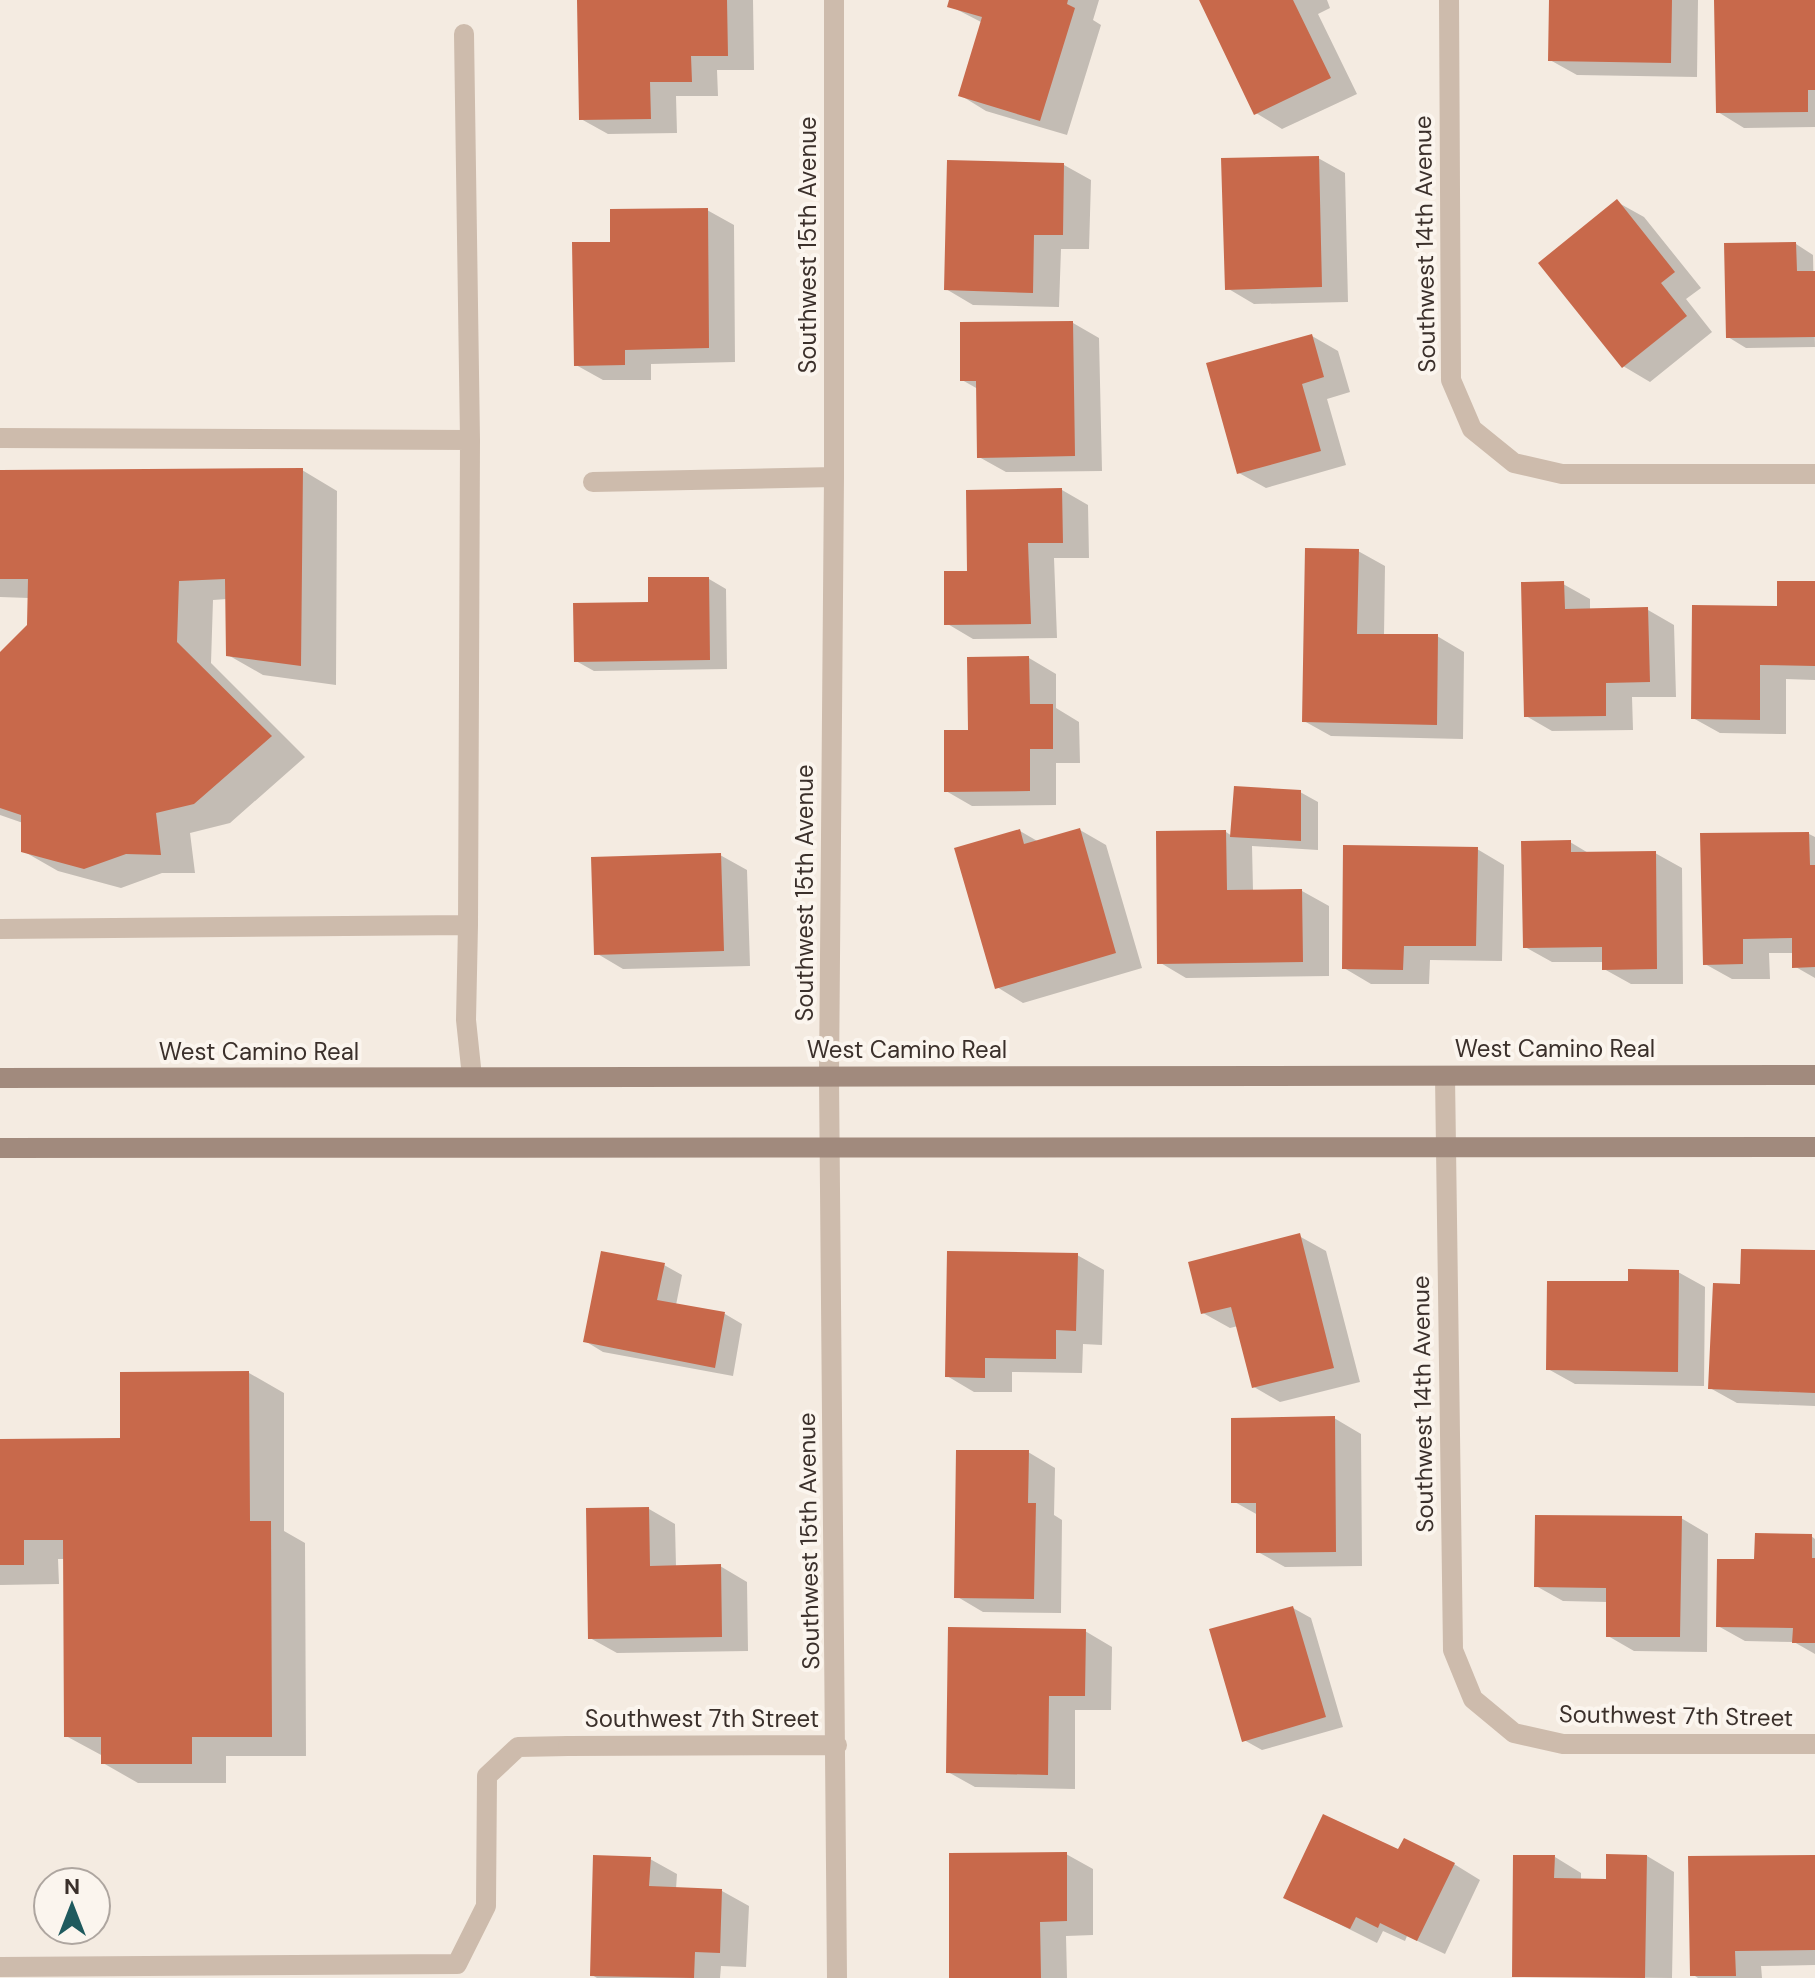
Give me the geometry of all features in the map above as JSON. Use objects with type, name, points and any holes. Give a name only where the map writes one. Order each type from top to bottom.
[{"type":"street","name":"Southwest 15th Avenue","points":[[834,0],[829,1077],[837,1978]]},
{"type":"street","name":"Southwest 14th Avenue","points":[[1449,0],[1451,380],[1472,429],[1514,463],[1562,474],[1815,474]]},
{"type":"street","points":[[464,34],[470,440],[466,1020],[472,1077]]},
{"type":"street","points":[[0,438],[470,440]]},
{"type":"street","points":[[593,482],[834,477]]},
{"type":"street","points":[[0,929],[468,925]]},
{"type":"street","name":"West Camino Real","points":[[0,1078],[1815,1075]]},
{"type":"street","name":"Southwest 14th Avenue","points":[[1445,1076],[1453,1650],[1473,1699],[1494,1716]]},
{"type":"street","points":[[0,1148],[1815,1147]]},
{"type":"street","name":"Southwest 7th Street","points":[[1494,1716],[1514,1733],[1563,1744],[1815,1744]]},
{"type":"street","name":"Southwest 7th Street","points":[[0,1967],[457,1964],[486,1906],[487,1776],[518,1747],[837,1745]]},
{"type":"building","points":[[577,0],[727,0],[728,56],[691,56],[692,82],[650,82],[651,119],[579,120]]},
{"type":"building","points":[[949,0],[1068,0],[1067,4],[1075,8],[1040,121],[958,96],[982,17],[947,7]]},
{"type":"building","points":[[1199,0],[1293,0],[1331,78],[1254,115]]},
{"type":"building","points":[[1549,0],[1672,0],[1671,63],[1548,61]]},
{"type":"building","points":[[1714,0],[1815,0],[1815,90],[1808,90],[1808,112],[1716,113]]},
{"type":"building","points":[[1319,156],[1322,287],[1225,290],[1221,158]]},
{"type":"building","points":[[947,160],[1064,163],[1063,235],[1034,235],[1033,293],[944,290]]},
{"type":"building","points":[[1617,199],[1675,272],[1661,283],[1687,316],[1622,368],[1538,263]]},
{"type":"building","points":[[708,208],[709,348],[625,350],[625,365],[574,366],[572,242],[610,242],[610,209]]},
{"type":"building","points":[[1796,242],[1797,271],[1815,271],[1815,337],[1726,338],[1724,243]]},
{"type":"building","points":[[1073,321],[1075,456],[977,458],[976,381],[960,381],[960,322]]},
{"type":"building","points":[[1312,334],[1324,377],[1302,384],[1321,451],[1237,474],[1206,363]]},
{"type":"building","points":[[303,468],[301,666],[226,656],[225,579],[179,581],[177,642],[272,736],[194,804],[156,813],[161,855],[126,854],[84,869],[21,852],[21,815],[0,808],[0,652],[27,625],[28,579],[0,579],[0,470]]},
{"type":"building","points":[[1062,488],[1063,543],[1028,543],[1031,624],[944,625],[944,571],[967,571],[966,490]]},
{"type":"building","points":[[1305,548],[1359,549],[1357,634],[1438,634],[1437,725],[1302,722]]},
{"type":"building","points":[[648,577],[709,577],[710,660],[574,662],[573,603],[648,602]]},
{"type":"building","points":[[1564,581],[1565,609],[1648,607],[1650,682],[1606,683],[1606,716],[1524,717],[1521,582]]},
{"type":"building","points":[[1777,581],[1815,581],[1815,666],[1760,665],[1760,720],[1691,719],[1692,605],[1777,606]]},
{"type":"building","points":[[1029,656],[1030,704],[1053,704],[1053,749],[1030,749],[1030,791],[944,792],[944,730],[968,730],[967,657]]},
{"type":"building","points":[[1234,786],[1301,790],[1301,841],[1230,837]]},
{"type":"building","points":[[1080,828],[1116,953],[995,989],[954,848],[1020,829],[1024,844]]},
{"type":"building","points":[[1226,830],[1227,890],[1302,889],[1303,962],[1157,964],[1156,831]]},
{"type":"building","points":[[1809,832],[1810,865],[1815,865],[1815,967],[1792,968],[1792,938],[1743,939],[1743,964],[1703,965],[1700,833]]},
{"type":"building","points":[[1571,840],[1571,852],[1656,851],[1657,969],[1602,970],[1602,947],[1523,948],[1521,841]]},
{"type":"building","points":[[1343,845],[1478,847],[1476,946],[1404,946],[1403,970],[1342,969]]},
{"type":"building","points":[[721,853],[724,951],[594,955],[591,857]]},
{"type":"building","points":[[1300,1233],[1334,1368],[1252,1388],[1231,1307],[1201,1314],[1188,1262]]},
{"type":"building","points":[[1741,1249],[1815,1250],[1815,1393],[1708,1389],[1713,1283],[1740,1284]]},
{"type":"building","points":[[601,1251],[665,1263],[657,1300],[725,1312],[715,1368],[583,1342]]},
{"type":"building","points":[[947,1251],[1078,1253],[1076,1331],[1056,1330],[1056,1359],[985,1358],[985,1378],[945,1377]]},
{"type":"building","points":[[1628,1269],[1679,1270],[1678,1372],[1546,1370],[1547,1281],[1628,1281]]},
{"type":"building","points":[[249,1371],[250,1521],[271,1521],[272,1737],[192,1737],[192,1764],[101,1764],[101,1737],[64,1737],[63,1540],[24,1540],[24,1565],[0,1565],[0,1439],[120,1438],[120,1372]]},
{"type":"building","points":[[1335,1416],[1336,1552],[1256,1553],[1256,1503],[1231,1503],[1231,1418]]},
{"type":"building","points":[[956,1450],[1029,1450],[1028,1503],[1036,1503],[1034,1599],[954,1598]]},
{"type":"building","points":[[649,1507],[650,1566],[721,1564],[722,1637],[588,1639],[586,1508]]},
{"type":"building","points":[[1535,1515],[1682,1516],[1680,1637],[1606,1637],[1606,1588],[1534,1587]]},
{"type":"building","points":[[1755,1533],[1812,1534],[1815,1643],[1792,1643],[1793,1628],[1716,1627],[1717,1559],[1754,1559]]},
{"type":"building","points":[[1293,1606],[1326,1717],[1242,1742],[1209,1629]]},
{"type":"building","points":[[948,1627],[1086,1629],[1085,1696],[1049,1696],[1048,1775],[946,1773]]},
{"type":"building","points":[[1323,1814],[1398,1849],[1404,1838],[1455,1863],[1417,1941],[1380,1923],[1378,1928],[1356,1917],[1350,1929],[1283,1898]]},
{"type":"building","points":[[1067,1852],[1067,1921],[1040,1922],[1041,1978],[949,1978],[949,1853]]},
{"type":"building","points":[[1606,1854],[1647,1855],[1645,1978],[1512,1977],[1513,1855],[1555,1855],[1554,1878],[1606,1879]]},
{"type":"building","points":[[593,1855],[651,1857],[649,1886],[722,1889],[720,1953],[695,1952],[694,1978],[590,1976]]},
{"type":"building","points":[[1815,1855],[1815,1950],[1735,1951],[1736,1976],[1690,1976],[1688,1856]]}]
